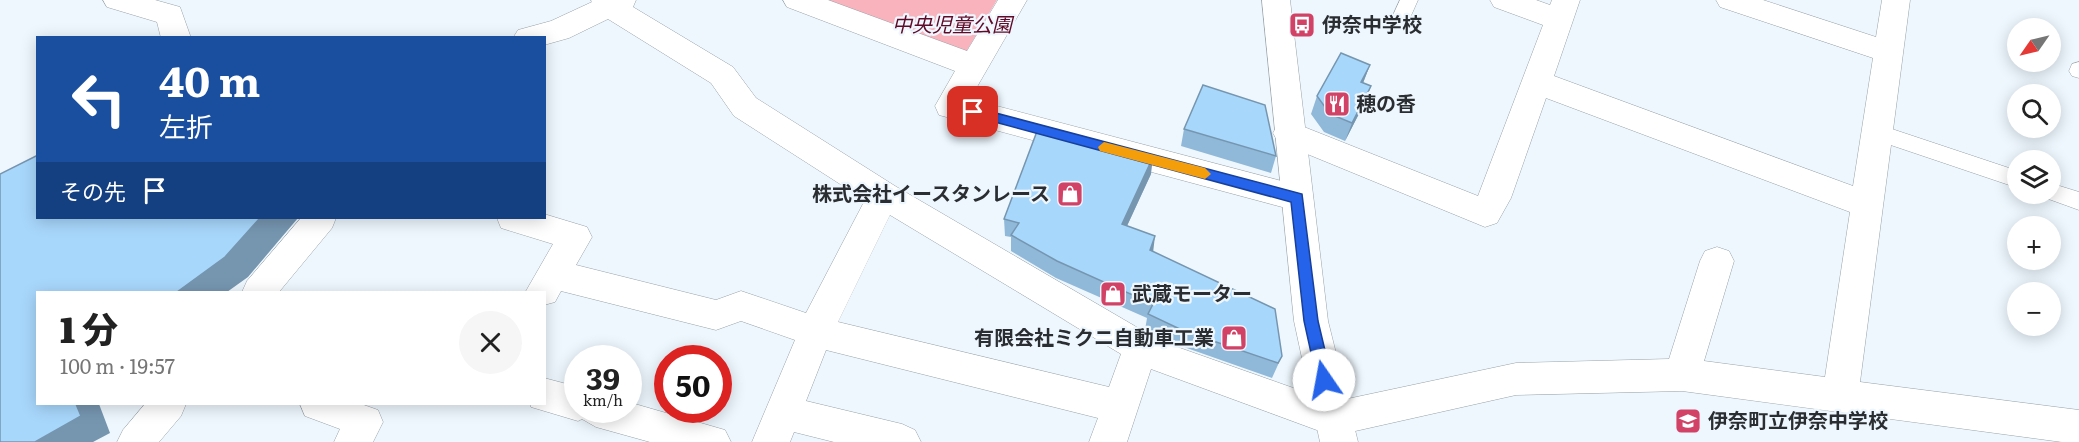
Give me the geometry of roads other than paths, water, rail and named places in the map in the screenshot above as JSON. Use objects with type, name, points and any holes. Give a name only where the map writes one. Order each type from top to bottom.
[{"type":"street","points":[[117,0],[170,15],[175,36]]},
{"type":"street","points":[[797,0],[974,66]]},
{"type":"street","points":[[1013,0],[950,106],[1297,198]]},
{"type":"street","points":[[1276,0],[1311,321],[1336,431]]},
{"type":"street","points":[[1289,133],[1485,213],[1495,198],[1563,9],[1504,0]]},
{"type":"street","points":[[1730,0],[1888,52]]},
{"type":"street","points":[[1840,396],[1896,0]]},
{"type":"street","points":[[536,36],[559,30],[612,2],[722,75],[745,107],[884,195],[1141,347],[1170,362],[1336,431],[1516,379],[1682,375],[2079,427]]},
{"type":"street","points":[[1537,82],[1867,205]]},
{"type":"street","points":[[884,195],[815,332],[777,427],[902,442]]},
{"type":"street","points":[[260,291],[319,219]]},
{"type":"street","points":[[516,219],[575,237],[547,283],[716,315],[741,306],[815,332],[1119,406]]},
{"type":"street","points":[[1682,375],[1717,261]]},
{"type":"street","points":[[1108,442],[1141,347]]},
{"type":"street","points":[[546,396],[564,400]]},
{"type":"street","points":[[136,442],[167,405]]},
{"type":"street","points":[[321,405],[365,422],[352,442]]},
{"type":"street","points":[[642,423],[712,442]]},
{"type":"lane","points":[[1399,22],[1409,0]]},
{"type":"lane","points":[[1877,132],[2007,176]]},
{"type":"lane","points":[[2061,195],[2079,201]]},
{"type":"place","name":"伊奈中学校","points":[[1302,25]]},
{"type":"place","name":"穂の香","points":[[1337,104]]},
{"type":"place","name":"株式会社イースタンレース","points":[[1070,194]]},
{"type":"place","name":"武蔵モーター","points":[[1113,294]]},
{"type":"place","name":"有限会社ミクニ自動車工業","points":[[1234,338]]},
{"type":"place","name":"伊奈町立伊奈中学校","points":[[1688,421]]},
{"type":"park label","name":"中央児童公園","points":[[952,25]]}]
